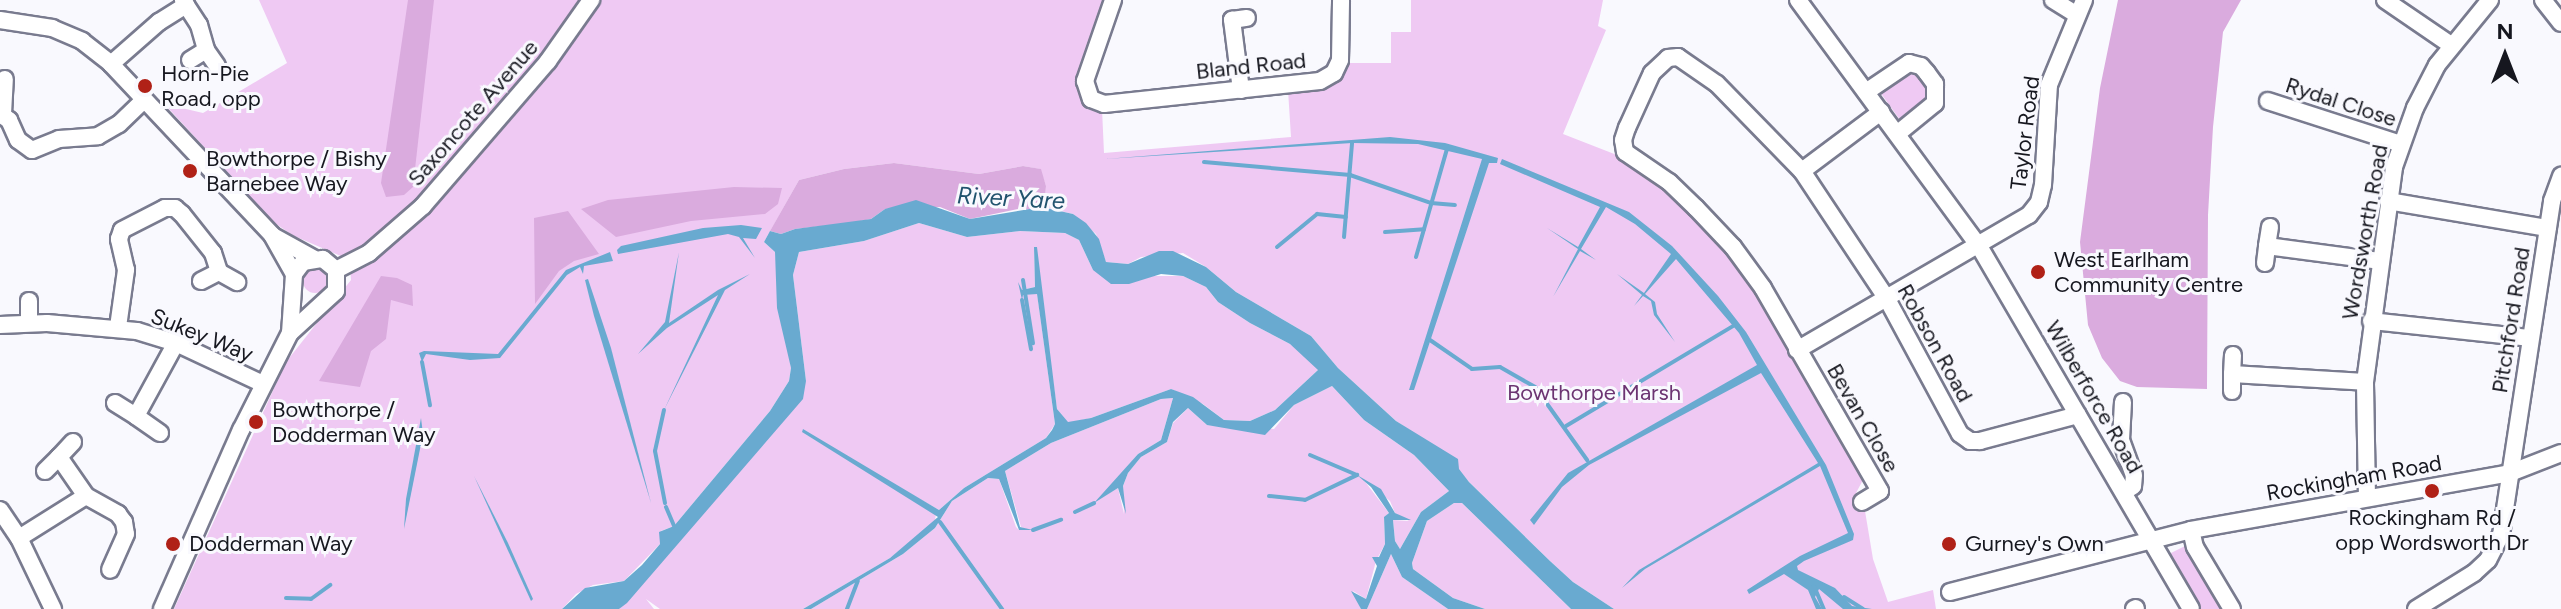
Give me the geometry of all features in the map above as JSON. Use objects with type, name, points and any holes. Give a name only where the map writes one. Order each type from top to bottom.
[{"type":"street","name":"Saxoncote Avenue","points":[[336,270],[369,253],[423,206],[548,61],[591,0]]},
{"type":"street","name":"Bland Road","points":[[1113,0],[1085,81],[1086,91],[1098,103],[1320,81],[1334,73],[1340,60],[1341,0]]},
{"type":"street","name":"Wilberforce Road","points":[[1798,0],[1979,246],[2191,609]]},
{"type":"street","points":[[2053,0],[2080,7]]},
{"type":"street","points":[[2385,0],[2451,45]]},
{"type":"street","name":"Wordsworth Road","points":[[2367,498],[2365,382],[2388,201],[2401,144],[2415,108],[2451,45],[2490,0]]},
{"type":"street","points":[[2543,0],[2561,23]]},
{"type":"street","points":[[111,64],[185,3],[205,38],[206,50],[217,66]]},
{"type":"street","name":"Taylor Road","points":[[1979,246],[2016,224],[2039,202],[2049,85],[2080,7]]},
{"type":"street","points":[[0,20],[52,28],[82,41],[111,64],[272,235],[305,300],[322,303]]},
{"type":"street","points":[[1233,20],[1241,90]]},
{"type":"street","points":[[190,60],[206,50]]},
{"type":"street","name":"Robson Road","points":[[1625,152],[1623,140],[1627,128],[1652,73],[1668,58],[1678,57],[1717,84],[1802,171],[1887,299],[1960,434],[1970,441],[2049,426],[2078,415]]},
{"type":"street","points":[[1866,92],[1909,63],[1921,66],[1927,73],[1935,84],[1935,103],[1897,134]]},
{"type":"street","points":[[5,79],[1,114],[31,153],[59,139],[98,136],[119,124],[144,100]]},
{"type":"street","name":"Rydal Close","points":[[2268,101],[2401,144]]},
{"type":"street","points":[[1802,171],[1881,112]]},
{"type":"street","name":"Bevan Close","points":[[1625,152],[1669,182],[1733,247],[1763,288],[1880,491],[1862,502]]},
{"type":"street","name":"Pitchford Road","points":[[2416,609],[2488,560],[2501,535],[2548,228],[2561,176]]},
{"type":"street","points":[[2388,201],[2548,228]]},
{"type":"street","points":[[118,327],[126,270],[119,239],[122,230],[165,208],[175,208],[213,253],[219,272],[237,282]]},
{"type":"street","points":[[2270,227],[2266,255],[2379,261]]},
{"type":"street","points":[[162,609],[263,384],[290,333],[336,291],[336,270],[323,259],[313,258],[272,235]]},
{"type":"street","name":"Bevan Close","points":[[1797,350],[1979,246]]},
{"type":"street","points":[[290,333],[294,279],[303,262],[313,258]]},
{"type":"street","points":[[201,281],[219,272]]},
{"type":"street","points":[[29,301],[29,323]]},
{"type":"street","points":[[2371,321],[2530,338]]},
{"type":"street","name":"Sukey Way","points":[[0,325],[29,323],[118,327],[176,343],[263,384]]},
{"type":"street","points":[[136,416],[176,343]]},
{"type":"street","points":[[2233,355],[2232,383],[2365,382]]},
{"type":"street","points":[[2123,402],[2121,440],[2140,474],[2133,486],[2124,492]]},
{"type":"street","points":[[115,403],[160,433]]},
{"type":"street","points":[[45,471],[73,442]]},
{"type":"street","name":"Rockingham Road","points":[[1950,592],[2191,530],[2510,473],[2561,453]]},
{"type":"street","points":[[59,457],[86,496],[118,514],[124,522],[126,534],[110,570]]},
{"type":"street","points":[[19,538],[86,496]]},
{"type":"street","points":[[0,510],[19,538],[53,609]]},
{"type":"street","points":[[2191,530],[2195,547],[2232,609]]},
{"type":"green space","name":"Bowthorpe Marsh","points":[[259,0],[1106,0],[1081,75],[1102,109],[1104,153],[1291,137],[1288,90],[1340,76],[1346,63],[1391,63],[1391,32],[1411,32],[1411,0],[1603,0],[1598,26],[1606,30],[1563,134],[1622,157],[1658,183],[1735,260],[1759,293],[1864,478],[1856,493],[1865,511],[1873,559],[1888,602],[1933,590],[1936,609],[1614,609],[1573,582],[1469,482],[1446,454],[1396,421],[1338,368],[1311,336],[1236,292],[1206,267],[1183,253],[1141,257],[1128,264],[1106,262],[1096,234],[1073,214],[1044,207],[1046,186],[1040,169],[1023,166],[979,174],[894,163],[844,169],[799,180],[764,242],[775,252],[791,368],[789,381],[770,411],[674,526],[661,531],[660,544],[624,581],[593,585],[576,594],[562,609],[174,609],[286,362],[351,280],[350,268],[343,257],[292,235],[272,221],[169,109],[169,105],[203,113],[287,63]]},
{"type":"green space","points":[[1915,69],[1930,86],[1931,100],[1906,120],[1900,120],[1880,92],[1881,86]]},
{"type":"green space","points":[[919,223],[967,237],[1020,231],[1065,233],[1079,240],[1093,270],[1183,276],[1206,287],[1218,302],[1250,323],[1290,344],[1316,364],[1318,370],[1275,410],[1250,421],[1224,420],[1203,404],[1171,389],[1091,418],[1068,423],[1057,409],[1034,247],[1035,287],[1022,290],[1023,295],[1037,293],[1055,424],[1046,438],[964,488],[939,510],[802,432],[936,512],[935,522],[890,558],[803,609],[660,609],[646,599],[654,609],[619,609],[806,381],[793,275],[799,252],[864,241]]},
{"type":"green space","points":[[315,269],[324,272],[327,281],[324,290],[315,293],[306,290],[303,281],[306,272]]},
{"type":"green space","points":[[1332,386],[1364,420],[1414,455],[1449,491],[1421,512],[1400,549],[1395,541],[1393,520],[1409,521],[1395,513],[1390,501],[1363,479],[1389,513],[1384,518],[1385,544],[1376,561],[1366,599],[1353,591],[1361,609],[811,609],[903,554],[935,528],[952,501],[988,478],[999,479],[1016,527],[1029,530],[1021,527],[1005,471],[1051,443],[1161,399],[1173,398],[1161,440],[1138,454],[1099,499],[1118,488],[1124,514],[1123,486],[1128,473],[1141,457],[1167,442],[1173,423],[1188,408],[1207,425],[1274,429],[1294,405]]},
{"type":"green space","points":[[1454,503],[1462,503],[1571,609],[1485,609],[1453,598],[1413,569],[1412,563],[1427,521]]},
{"type":"green space","points":[[2187,545],[2227,609],[2199,609],[2167,555]]},
{"type":"green space","points":[[1391,554],[1402,577],[1448,609],[1367,609]]},
{"type":"shaded area","points":[[408,0],[434,0],[413,187],[404,195],[386,197],[381,183]]},
{"type":"shaded area","points":[[2118,0],[2241,0],[2223,32],[2213,127],[2208,215],[2207,389],[2137,387],[2120,381],[2102,358],[2088,325],[2080,242],[2100,88]]},
{"type":"shaded area","points":[[894,163],[979,174],[1023,166],[1041,169],[1046,186],[1044,210],[1018,209],[970,219],[940,207],[885,209],[871,219],[795,229],[781,234],[770,231],[799,180],[844,169]]},
{"type":"shaded area","points":[[734,187],[782,188],[778,204],[765,214],[691,221],[616,237],[581,209],[608,200]]},
{"type":"shaded area","points":[[568,211],[599,254],[574,261],[559,271],[535,304],[534,218]]},
{"type":"shaded area","points":[[381,276],[397,278],[412,285],[413,306],[391,300],[386,339],[371,351],[360,387],[319,381]]},
{"type":"water","points":[[1390,137],[1445,143],[1498,158],[1497,163],[1489,163],[1414,390],[1409,390],[1482,159],[1418,144],[1352,143],[1105,159]]},
{"type":"water","points":[[1502,159],[1629,212],[1672,246],[1718,296],[1746,332],[1826,465],[1854,534],[1853,540],[1804,561],[1797,566],[1798,570],[1835,588],[1852,606],[1872,609],[1843,609],[1819,589],[1815,597],[1822,609],[1816,609],[1808,590],[1784,574],[1749,594],[1747,590],[1800,556],[1848,533],[1820,466],[1645,569],[1622,588],[1639,570],[1818,463],[1761,373],[1589,465],[1562,487],[1534,525],[1530,520],[1568,473],[1757,365],[1739,333],[1676,259],[1645,294],[1655,302],[1657,314],[1675,342],[1654,315],[1651,301],[1643,296],[1634,306],[1642,295],[1617,274],[1644,293],[1671,254],[1635,224],[1606,207],[1581,249],[1596,260],[1580,251],[1553,297],[1578,249],[1547,228],[1578,247],[1600,207],[1500,164]]},
{"type":"water","points":[[916,200],[970,219],[1042,207],[1073,214],[1086,223],[1099,239],[1106,262],[1128,264],[1159,251],[1173,251],[1206,267],[1236,292],[1311,336],[1338,368],[1396,421],[1458,459],[1459,469],[1469,482],[1550,561],[1573,582],[1614,609],[1571,609],[1462,503],[1454,503],[1427,521],[1412,563],[1413,569],[1453,598],[1485,609],[1448,609],[1402,577],[1391,554],[1367,609],[1361,609],[1351,591],[1366,599],[1377,566],[1372,557],[1379,557],[1385,544],[1384,517],[1389,513],[1371,487],[1357,475],[1381,489],[1395,513],[1411,520],[1393,520],[1395,541],[1400,549],[1421,512],[1449,491],[1414,455],[1364,420],[1332,386],[1294,405],[1265,435],[1207,425],[1188,408],[1173,422],[1167,442],[1141,457],[1128,473],[1123,486],[1126,514],[1118,488],[1094,503],[1138,454],[1161,440],[1173,398],[1161,399],[1051,443],[1005,471],[1020,527],[1033,530],[1019,530],[999,479],[988,478],[952,501],[935,528],[903,554],[811,609],[803,609],[890,558],[938,517],[802,432],[803,429],[939,510],[964,488],[1046,438],[1052,430],[1055,424],[1037,294],[1023,295],[1022,300],[1018,282],[1022,290],[1035,287],[1034,247],[1037,247],[1057,409],[1068,422],[1091,418],[1171,389],[1193,397],[1224,420],[1250,421],[1275,410],[1318,370],[1290,344],[1250,323],[1218,302],[1206,287],[1183,276],[1161,274],[1129,284],[1111,284],[1093,270],[1079,240],[1065,233],[1020,231],[967,237],[919,223],[864,241],[799,252],[793,275],[806,381],[803,399],[627,603],[619,609],[562,609],[585,588],[624,581],[642,565],[660,544],[659,532],[674,526],[770,411],[789,381],[791,368],[777,308],[775,252],[764,242],[770,231],[781,234],[795,229],[871,219],[885,209]]},
{"type":"water","points":[[741,225],[762,228],[756,239],[743,238],[755,258],[739,237],[728,234],[618,254],[617,250],[621,246],[703,228]]},
{"type":"water","points":[[610,252],[613,261],[584,266],[583,274],[580,267],[567,275],[500,358],[470,360],[426,354],[422,362],[419,353],[424,351],[498,354],[566,270]]},
{"type":"water","points":[[679,252],[669,323],[718,290],[750,274],[725,290],[664,410],[718,295],[667,328],[638,354],[665,322]]},
{"type":"water","points":[[588,279],[611,348],[651,503],[594,316],[585,280]]},
{"type":"water","points":[[421,418],[423,434],[404,529],[406,499]]},
{"type":"water","points":[[474,476],[508,543],[533,599],[531,601]]},
{"type":"waterway","points":[[1344,237],[1352,143]]},
{"type":"waterway","points":[[1416,257],[1447,149]]},
{"type":"waterway","points":[[1204,162],[1350,175],[1431,203],[1455,205]]},
{"type":"waterway","points":[[1277,247],[1317,214],[1346,217]]},
{"type":"waterway","points":[[1385,232],[1424,229]]},
{"type":"waterway","points":[[1023,280],[1033,343]]},
{"type":"waterway","points":[[1022,300],[1031,349]]},
{"type":"waterway","points":[[1566,426],[1733,326]]},
{"type":"waterway","points":[[1430,340],[1472,369],[1500,367],[1535,387],[1587,460]]},
{"type":"waterway","points":[[422,362],[430,405]]},
{"type":"waterway","points":[[664,410],[655,451],[665,503]]},
{"type":"waterway","points":[[1310,455],[1357,475]]},
{"type":"waterway","points":[[1269,496],[1305,500],[1357,475]]},
{"type":"waterway","points":[[1075,512],[1094,503]]},
{"type":"waterway","points":[[666,507],[674,526]]},
{"type":"waterway","points":[[1033,530],[1061,520]]},
{"type":"waterway","points":[[940,522],[1002,609]]},
{"type":"waterway","points":[[847,609],[858,581]]},
{"type":"waterway","points":[[286,598],[311,599],[330,585]]},
{"type":"waterway","points":[[1814,586],[1824,609]]},
{"type":"waterway","points":[[1844,597],[1863,609]]},
{"type":"place","name":"Horn-Pie Road, opp","points":[[145,86]]},
{"type":"place","name":"Bowthorpe / Bishy Barnebee Way","points":[[190,171]]},
{"type":"place","name":"West Earlham Community Centre","points":[[2038,272]]},
{"type":"place","name":"Bowthorpe / Dodderman Way","points":[[256,422]]},
{"type":"place","name":"Rockingham Rd / opp Wordsworth Dr","points":[[2432,491]]},
{"type":"place","name":"Dodderman Way","points":[[173,544]]},
{"type":"place","name":"Gurney's Own","points":[[1949,544]]},
{"type":"water label","name":"River Yare","points":[[1011,198]]}]
